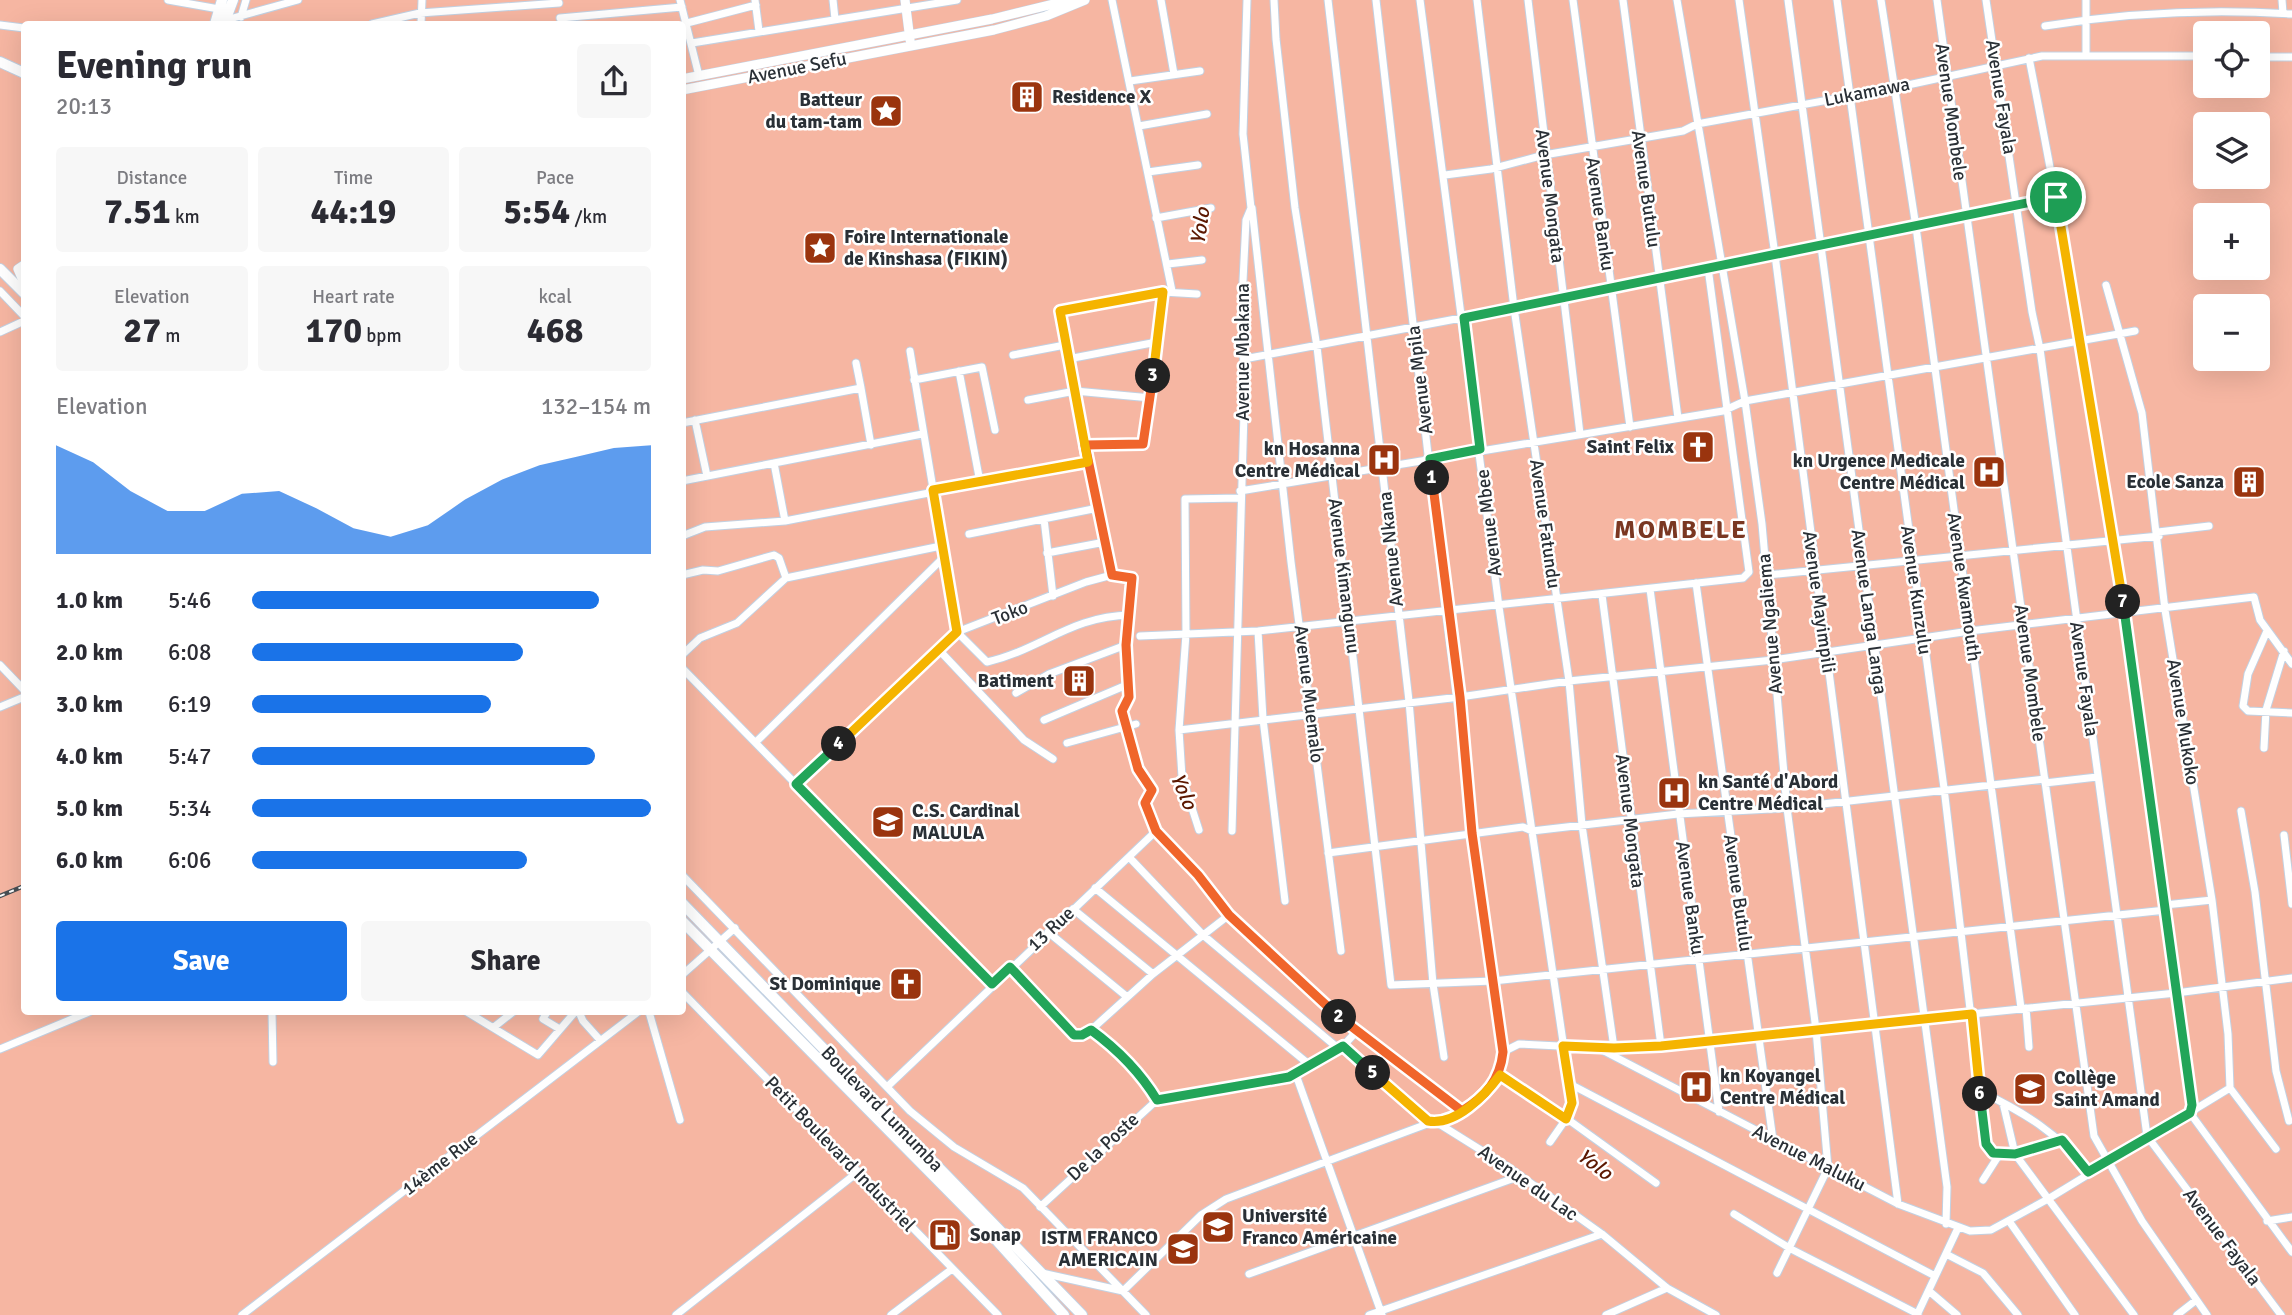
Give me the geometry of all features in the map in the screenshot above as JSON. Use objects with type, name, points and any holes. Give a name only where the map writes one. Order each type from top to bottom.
[{"type":"highway","points":[[225,21],[233,0]]},
{"type":"highway","points":[[0,62],[21,72]]},
{"type":"highway","points":[[0,269],[21,290]]},
{"type":"highway","name":"Boulevard Lumumba","points":[[686,907],[1082,1315]]},
{"type":"highway","name":"Boulevard Lumumba","points":[[686,925],[988,1231],[1064,1315]]},
{"type":"main road","name":"Avenue Sefu","points":[[686,78],[909,35],[1070,0]]},
{"type":"main road","name":"Avenue Sefu","points":[[686,89],[1027,23],[1085,0]]},
{"type":"main road","points":[[905,3],[911,46]]},
{"type":"street","points":[[168,0],[220,5]]},
{"type":"street","points":[[241,17],[246,0]]},
{"type":"street","points":[[228,21],[298,0]]},
{"type":"street","points":[[421,21],[422,0]]},
{"type":"street","points":[[833,0],[835,19]]},
{"type":"street","points":[[686,49],[759,31],[835,19],[905,3],[957,0]]},
{"type":"street","points":[[1112,0],[1168,264],[1168,284],[1172,291]]},
{"type":"street","points":[[1161,0],[1174,74]]},
{"type":"street","name":"Avenue Mbakana","points":[[1232,831],[1246,220],[1251,208],[1243,134],[1247,0]]},
{"type":"street","name":"Avenue Kimangunu","points":[[1274,0],[1276,39],[1296,208],[1317,347],[1361,708],[1391,985],[1433,984]]},
{"type":"street","name":"Avenue Nkana","points":[[1328,0],[1409,701],[1433,984],[1444,1057]]},
{"type":"street","name":"Avenue Mpila","points":[[1376,0],[1447,612],[1460,697],[1472,833],[1503,1052],[1500,1075]]},
{"type":"street","name":"Avenue Mbee","points":[[1420,0],[1464,318],[1499,607],[1551,975],[1570,1084],[1572,1103],[1566,1119]]},
{"type":"street","name":"Avenue Fatundu","points":[[1477,0],[1514,308],[1569,681],[1582,825],[1614,1048]]},
{"type":"street","name":"Avenue Mongata","points":[[1528,0],[1544,155],[1580,433]]},
{"type":"street","name":"Avenue Banku","points":[[1573,0],[1630,427]]},
{"type":"street","name":"Avenue Butulu","points":[[1623,0],[1639,139],[1678,418]]},
{"type":"street","name":"Avenue Ngaliema","points":[[1677,0],[1745,401],[1766,575],[1787,808],[1816,1030],[1828,1168]]},
{"type":"street","name":"Avenue Mayimpili","points":[[1739,0],[1775,255],[1898,1204]]},
{"type":"street","name":"Avenue Langa Langa","points":[[1788,0],[1947,1187],[1946,1224]]},
{"type":"street","name":"Avenue Kunzulu","points":[[1837,0],[1944,788],[1986,1144],[1999,1155]]},
{"type":"street","name":"Avenue Kwamouth","points":[[1881,0],[1916,227],[2029,1047]]},
{"type":"street","name":"Avenue Mombele","points":[[1937,0],[2073,1003],[2094,1136],[2106,1161],[2201,1309]]},
{"type":"street","name":"Avenue Fayala","points":[[1986,0],[2032,312],[2040,349],[2147,1136],[2281,1315]]},
{"type":"street","points":[[2086,0],[2086,54]]},
{"type":"street","points":[[2282,0],[2283,13]]},
{"type":"street","points":[[385,21],[420,13],[559,1],[561,21],[681,3],[699,76]]},
{"type":"street","points":[[687,23],[755,3],[759,31]]},
{"type":"street","points":[[2045,26],[2086,20],[2220,13],[2292,14]]},
{"type":"street","points":[[0,25],[21,28]]},
{"type":"street","name":"Lukamawa","points":[[1445,175],[1683,131],[1697,124],[1894,88],[2029,58],[2086,54],[2193,56]]},
{"type":"street","points":[[2270,57],[2292,57]]},
{"type":"street","points":[[2029,58],[2082,342],[2125,614],[2192,1105],[2190,1113],[2273,1220],[2278,1236],[2292,1252]]},
{"type":"street","points":[[1130,81],[1200,71]]},
{"type":"street","points":[[1139,127],[1207,114]]},
{"type":"street","points":[[1148,172],[1198,165]]},
{"type":"street","points":[[1244,359],[1464,318],[2056,197]]},
{"type":"street","points":[[1157,218],[1211,208]]},
{"type":"street","name":"Avenue Muemalo","points":[[1251,208],[1276,438],[1341,951]]},
{"type":"street","points":[[1168,264],[1202,260]]},
{"type":"street","points":[[1140,636],[1258,631],[1743,579],[1749,572],[1708,268]]},
{"type":"street","name":"Avenue Mukoko","points":[[2106,285],[2142,413],[2159,534],[2165,610],[2212,900],[2230,1088]]},
{"type":"street","points":[[0,291],[21,313]]},
{"type":"street","points":[[1085,445],[1143,444],[1163,292]]},
{"type":"street","points":[[1196,294],[1163,292],[1062,309],[1060,313],[1112,575],[1131,576],[1126,645],[1129,697],[1122,711],[1138,765],[1152,790],[1144,800],[1156,831],[1198,875],[1229,915],[1356,1032],[1462,1111]]},
{"type":"street","points":[[0,331],[21,322]]},
{"type":"street","points":[[1199,830],[1182,777],[1179,730],[1186,634],[1188,519],[1185,499],[1240,494],[1480,449],[1630,427],[1726,410],[1745,401],[2121,336],[2135,331]]},
{"type":"street","points":[[1068,359],[1157,342]]},
{"type":"street","points":[[1013,355],[1065,345]]},
{"type":"street","points":[[910,351],[957,632],[987,662],[1084,621],[1107,615],[1130,615]]},
{"type":"street","points":[[856,362],[871,445]]},
{"type":"street","points":[[914,380],[980,366],[985,369],[995,430]]},
{"type":"street","points":[[959,371],[980,482]]},
{"type":"street","points":[[686,422],[861,388]]},
{"type":"street","points":[[1028,400],[1074,391],[1151,398]]},
{"type":"street","points":[[695,421],[707,476]]},
{"type":"street","points":[[686,480],[922,434]]},
{"type":"street","points":[[686,534],[705,527],[785,521],[933,490],[1088,462]]},
{"type":"street","points":[[774,463],[785,521]]},
{"type":"street","points":[[968,534],[1098,508]]},
{"type":"street","points":[[1044,519],[1053,596]]},
{"type":"street","points":[[1766,575],[2113,541],[2209,526]]},
{"type":"street","points":[[1047,552],[1105,541]]},
{"type":"street","points":[[686,651],[700,638],[737,623],[786,578],[941,546]]},
{"type":"street","points":[[686,574],[703,570],[718,571],[774,555],[779,558],[786,578]]},
{"type":"street","points":[[756,742],[943,558]]},
{"type":"street","name":"Toko","points":[[796,784],[957,632],[1112,575]]},
{"type":"street","name":"Avenue Butulu","points":[[1696,583],[1773,1140]]},
{"type":"street","name":"Avenue Banku","points":[[1650,589],[1719,1112]]},
{"type":"street","name":"Avenue Mongata","points":[[1602,595],[1661,1046]]},
{"type":"street","points":[[1179,730],[1460,697],[1569,681],[1773,660],[1970,631],[2076,621],[2254,597],[2258,615],[2267,631],[2292,664]]},
{"type":"street","points":[[1258,631],[1264,719],[1285,901]]},
{"type":"street","points":[[2267,631],[2248,674],[2244,709],[2292,713]]},
{"type":"street","points":[[1016,693],[1049,674],[1126,645]]},
{"type":"street","points":[[939,650],[1024,740],[1040,754],[1053,759]]},
{"type":"street","points":[[2264,748],[2266,710],[2284,651]]},
{"type":"street","points":[[0,665],[21,687]]},
{"type":"street","points":[[686,678],[756,742],[992,984]]},
{"type":"street","points":[[1044,720],[1129,684]]},
{"type":"street","points":[[0,707],[21,698]]},
{"type":"street","points":[[1067,743],[1124,725],[1136,724]]},
{"type":"street","points":[[1328,853],[1526,827],[1532,831],[1678,814],[1787,808],[1991,783],[2097,777]]},
{"type":"street","points":[[2241,811],[2276,1070],[2289,1121]]},
{"type":"street","name":"13 Rue","points":[[888,1086],[992,984],[1156,831]]},
{"type":"street","points":[[2284,835],[2292,904]]},
{"type":"street","name":"Avenue du Lac","points":[[1129,857],[1203,935],[1421,1117],[1436,1122],[1520,1175],[1602,1234],[1667,1288],[1716,1315]]},
{"type":"street","points":[[686,879],[924,1123],[954,1147],[1023,1188],[1146,1315]]},
{"type":"street","points":[[1095,888],[1311,1066]]},
{"type":"street","points":[[1433,984],[1493,981],[1648,962],[1805,950],[2117,916],[2212,900]]},
{"type":"street","points":[[1073,909],[1153,974]]},
{"type":"street","points":[[1010,967],[1078,1036],[1091,1030],[1126,996],[1229,915]]},
{"type":"street","points":[[686,971],[734,928]]},
{"type":"street","points":[[1048,932],[1126,996]]},
{"type":"street","points":[[1503,1052],[1520,1044],[1599,1048],[1661,1046],[2176,993],[2291,978]]},
{"type":"street","name":"Petit Boulevard Industriel","points":[[686,996],[998,1315]]},
{"type":"street","points":[[0,1049],[82,1015]]},
{"type":"street","points":[[272,1015],[273,1062]]},
{"type":"street","points":[[472,1015],[538,1055],[558,1028],[573,1015]]},
{"type":"street","points":[[494,1027],[509,1015]]},
{"type":"street","points":[[545,1015],[543,1019],[558,1028]]},
{"type":"street","points":[[579,1015],[600,1040]]},
{"type":"street","name":"14ème Rue","points":[[242,1315],[634,1015]]},
{"type":"street","points":[[650,1015],[680,1120]]},
{"type":"street","points":[[1091,1030],[1116,1049],[1146,1082],[1157,1100]]},
{"type":"street","name":"De la Poste","points":[[1040,1207],[1157,1100],[1296,1075],[1341,1048],[1356,1032]]},
{"type":"street","name":"Avenue Maluku","points":[[1599,1048],[1898,1204],[1946,1224],[1982,1232],[2009,1221],[2048,1199],[2106,1161],[2230,1088]]},
{"type":"street","points":[[1296,1075],[1381,1313]]},
{"type":"street","points":[[1123,1291],[1213,1206],[1241,1192],[1462,1111],[1483,1096],[1500,1075],[1657,1183]]},
{"type":"street","points":[[1570,1084],[1935,1276]]},
{"type":"street","points":[[2230,1088],[2276,1149]]},
{"type":"street","points":[[1980,1091],[2062,1140],[2088,1172]]},
{"type":"street","points":[[2004,1103],[2015,1154],[2134,1315]]},
{"type":"street","points":[[1550,1142],[1566,1119]]},
{"type":"street","points":[[1983,1180],[1999,1155],[2015,1154],[2062,1140]]},
{"type":"street","points":[[1777,1273],[1828,1168]]},
{"type":"street","points":[[676,1315],[858,1172]]},
{"type":"street","points":[[1249,1274],[1520,1175]]},
{"type":"street","points":[[1734,1214],[1790,1249],[1918,1315],[1958,1227]]},
{"type":"street","points":[[2273,1220],[2292,1217]]},
{"type":"street","points":[[2009,1221],[2075,1315]]},
{"type":"street","points":[[1369,1315],[1602,1234]]},
{"type":"street","points":[[1946,1254],[1983,1273],[2018,1315]]},
{"type":"street","points":[[891,1315],[952,1269]]},
{"type":"street","points":[[1041,1273],[1123,1291]]},
{"type":"street","points":[[1606,1315],[1667,1288]]},
{"type":"street","points":[[1929,1291],[1957,1315]]},
{"type":"street","points":[[2176,1315],[2201,1309]]},
{"type":"water","name":"Yolo","points":[[0,0],[2292,0],[2292,1315],[0,1315]]},
{"type":"railway","points":[[0,896],[21,887]]},
{"type":"place","name":"Residence X","points":[[1027,97]]},
{"type":"place","name":"Batteur du tam-tam","points":[[886,111]]},
{"type":"place","name":"Foire Internationale de Kinshasa (FIKIN)","points":[[820,248]]},
{"type":"place","name":"Saint Felix","points":[[1698,447]]},
{"type":"place","name":"kn Hosanna Centre Médical","points":[[1384,460]]},
{"type":"place","name":"kn Urgence Medicale Centre Médical","points":[[1989,472]]},
{"type":"place","name":"Ecole Sanza","points":[[2249,482]]},
{"type":"place","name":"Batiment","points":[[1079,681]]},
{"type":"place","name":"kn Santé d'Abord Centre Médical","points":[[1674,793]]},
{"type":"place","name":"C.S. Cardinal MALULA","points":[[888,822]]},
{"type":"place","name":"St Dominique","points":[[906,984]]},
{"type":"place","name":"kn Koyangel Centre Médical","points":[[1696,1087]]},
{"type":"place","name":"Collège Saint Amand","points":[[2030,1089]]},
{"type":"place","name":"Université Franco Américaine","points":[[1218,1227]]},
{"type":"place","name":"Sonap","points":[[945,1235]]},
{"type":"place","name":"ISTM FRANCO AMERICAIN","points":[[1183,1249]]},
{"type":"district","name":"MOMBELE","points":[[1681,530]]},
{"type":"route","points":[[2056,197],[1464,318],[1480,449],[1430,459],[1447,612],[1460,697],[1472,833],[1503,1052],[1500,1075],[1483,1096],[1462,1111],[1356,1032],[1259,945],[1229,915],[1198,875],[1156,831],[1144,800],[1152,790],[1138,769],[1122,711],[1129,697],[1126,645],[1132,578],[1129,575],[1112,575],[1085,445],[1143,444],[1163,292],[1060,311],[1088,462],[933,490],[957,632],[796,784],[992,984],[1010,967],[1074,1035],[1082,1035],[1091,1030],[1116,1049],[1146,1082],[1157,1100],[1296,1075],[1343,1046],[1428,1121],[1436,1122],[1462,1111],[1474,1103],[1483,1096],[1493,1084],[1500,1075],[1566,1119],[1572,1103],[1563,1046],[1661,1046],[1972,1014],[1986,1144],[1989,1149],[1999,1155],[2015,1154],[2062,1140],[2088,1172],[2190,1113],[2192,1105],[2125,614],[2056,197]]}]
